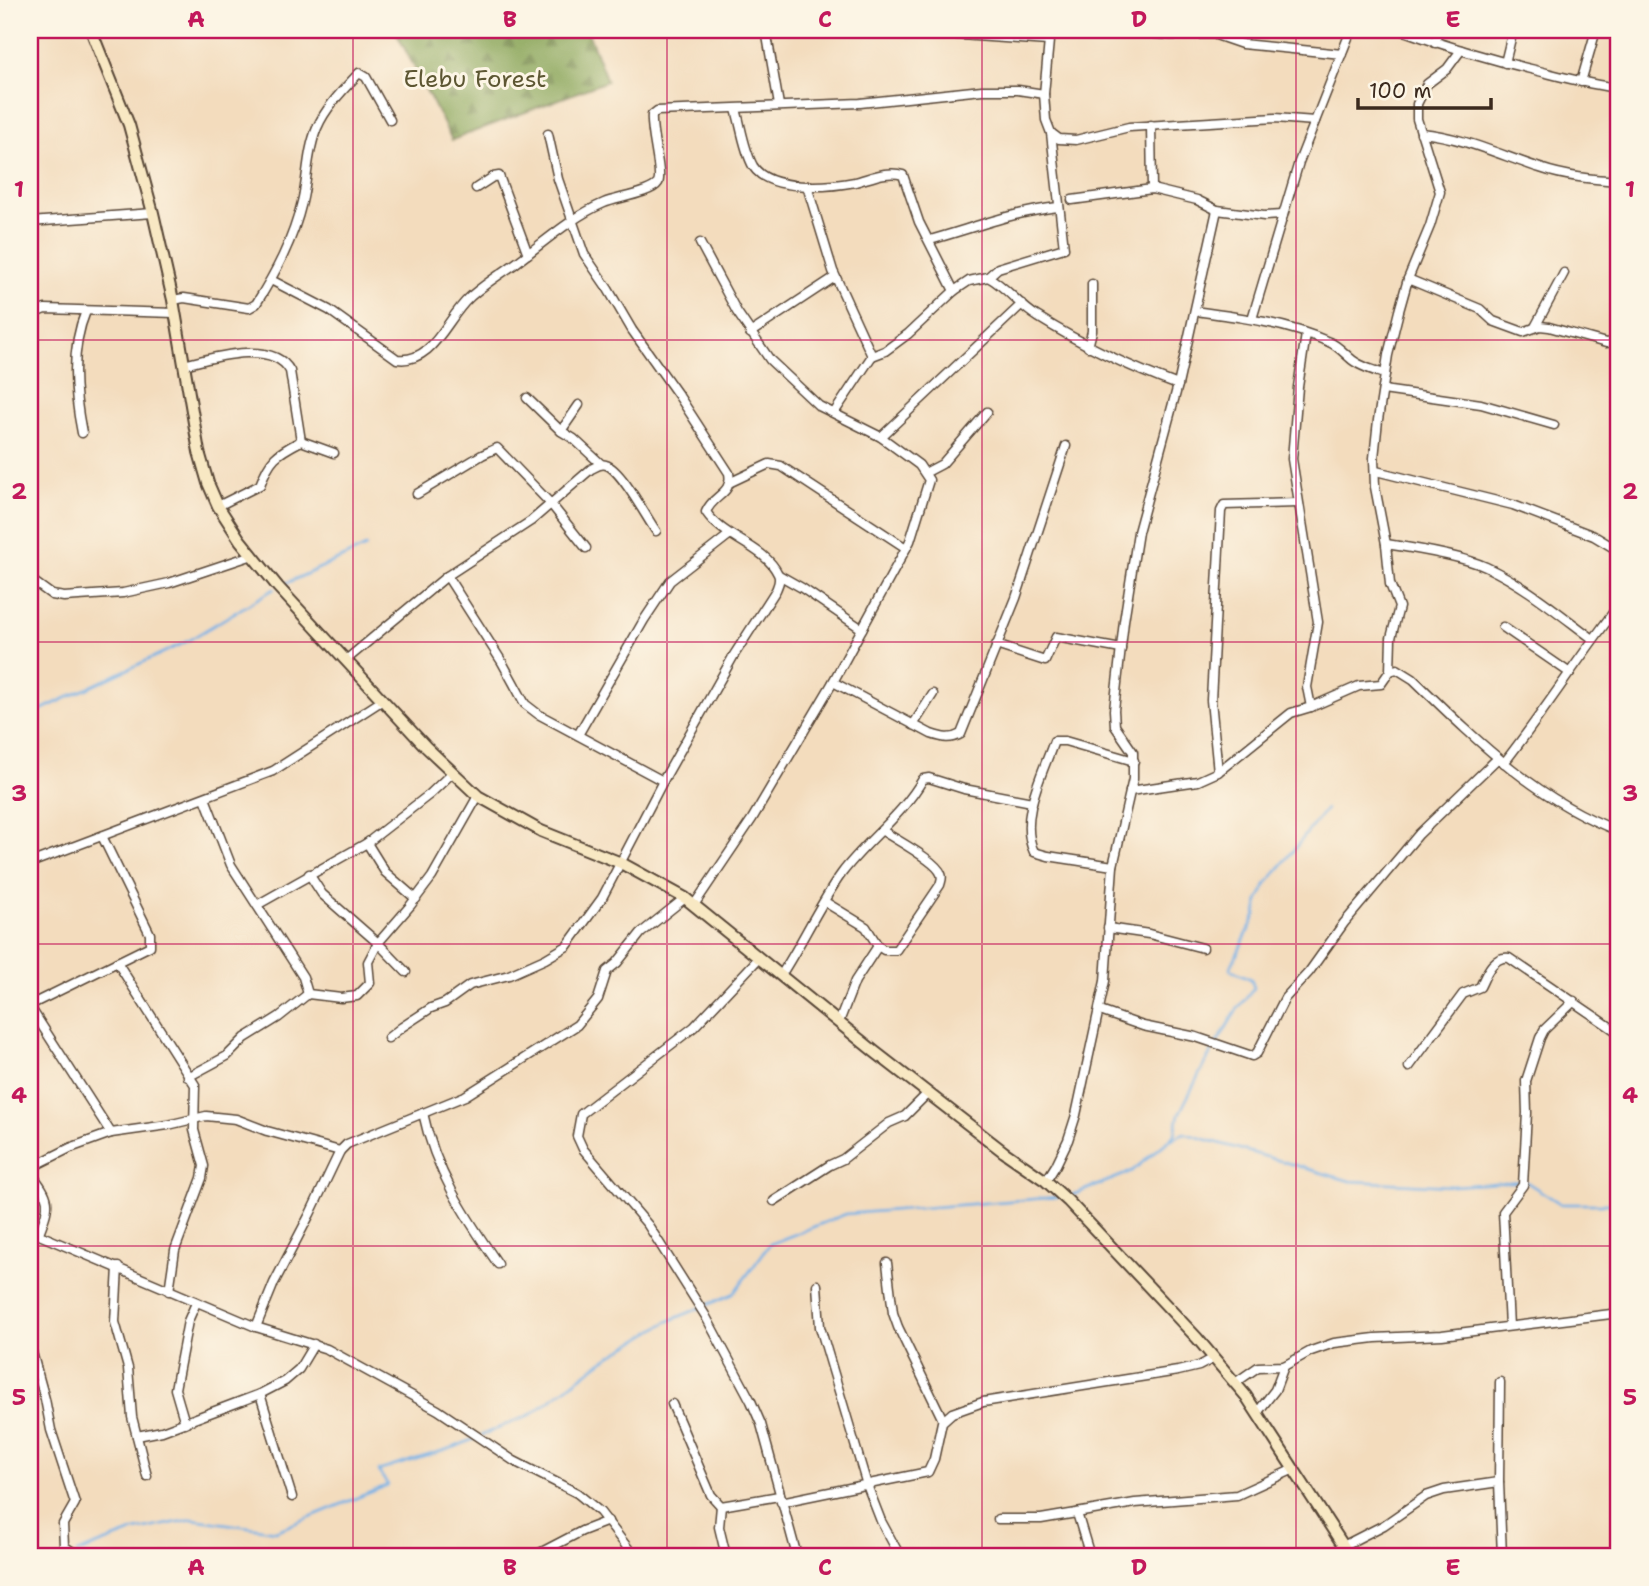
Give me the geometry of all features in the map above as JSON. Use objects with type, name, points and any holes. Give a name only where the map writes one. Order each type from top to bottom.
[{"type":"main road","points":[[91,30],[129,125],[153,214],[173,299],[199,452],[218,506],[278,587],[452,773],[478,796],[541,831],[621,863],[690,901],[928,1093],[1046,1181],[1068,1201],[1235,1383],[1350,1556]]},
{"type":"street","points":[[766,30],[779,105]]},
{"type":"street","points":[[887,30],[1048,41]]},
{"type":"street","points":[[834,413],[872,356],[885,351],[908,334],[954,290],[970,281],[988,277],[998,268],[1064,248],[1044,94],[1050,30]]},
{"type":"street","points":[[1110,30],[1171,35],[1213,34],[1242,44],[1342,54]]},
{"type":"street","points":[[1252,319],[1315,121],[1351,30]]},
{"type":"street","points":[[1401,30],[1435,43],[1505,63],[1581,82],[1619,88]]},
{"type":"street","points":[[1435,43],[1438,30]]},
{"type":"street","points":[[1505,63],[1513,30]]},
{"type":"street","points":[[1581,82],[1596,30]]},
{"type":"street","points":[[1390,671],[1391,638],[1399,607],[1390,584],[1386,544],[1375,487],[1374,458],[1391,344],[1408,279],[1430,226],[1440,192],[1416,119],[1417,104],[1422,90],[1447,69],[1461,50]]},
{"type":"street","points":[[173,299],[184,298],[248,308],[256,304],[284,257],[293,232],[302,202],[316,128],[359,73],[366,77],[390,120]]},
{"type":"street","points":[[271,280],[328,310],[397,359],[417,358],[438,338],[452,316],[471,296],[528,254],[601,204],[650,190],[657,185],[660,175],[651,126],[652,115],[657,111],[860,103],[982,90],[1018,90],[1044,94]]},
{"type":"street","points":[[736,109],[752,165],[763,177],[776,182],[807,186],[832,185],[886,174],[903,175],[919,222],[954,290]]},
{"type":"street","points":[[1051,133],[1059,139],[1076,140],[1129,127],[1151,125],[1275,118],[1315,121]]},
{"type":"street","points":[[1151,125],[1152,189]]},
{"type":"street","points":[[1421,133],[1479,146],[1571,177],[1619,181]]},
{"type":"street","points":[[548,134],[558,179],[584,254],[729,473],[731,482]]},
{"type":"street","points":[[476,188],[499,176],[528,254]]},
{"type":"street","points":[[807,186],[835,277],[872,356]]},
{"type":"street","points":[[1072,200],[1152,189],[1197,200],[1217,210],[1264,216],[1283,215]]},
{"type":"street","points":[[930,240],[1026,210],[1058,207]]},
{"type":"street","points":[[1046,1181],[1068,1140],[1076,1115],[1100,1011],[1105,981],[1113,866],[1134,761],[1129,745],[1115,726],[1114,691],[1138,532],[1178,385],[1217,210]]},
{"type":"street","points":[[30,222],[153,214]]},
{"type":"street","points":[[256,1327],[274,1283],[340,1150],[347,1144],[465,1097],[577,1025],[598,999],[607,971],[617,963],[640,933],[690,901],[752,819],[833,682],[906,548],[929,480],[925,473],[911,458],[881,437],[819,406],[770,360],[750,333],[700,243]]},
{"type":"street","points":[[1535,327],[1564,272]]},
{"type":"street","points":[[750,333],[835,277]]},
{"type":"street","points":[[988,277],[1034,315],[1088,347],[1134,369],[1178,385]]},
{"type":"street","points":[[1408,279],[1480,309],[1493,321],[1523,332],[1535,327],[1549,327],[1606,343],[1614,342],[1619,337]]},
{"type":"street","points":[[1088,347],[1092,331],[1092,285]]},
{"type":"street","points":[[881,437],[1022,304]]},
{"type":"street","points":[[30,315],[45,309],[175,313]]},
{"type":"street","points":[[82,433],[77,405],[76,355],[78,331],[86,311]]},
{"type":"street","points":[[1195,311],[1252,319],[1307,334],[1332,343],[1351,359],[1385,374]]},
{"type":"street","points":[[1307,334],[1292,458],[1318,622],[1307,687],[1311,708]]},
{"type":"street","points":[[184,365],[211,358],[258,353],[270,354],[285,362],[289,371],[301,441]]},
{"type":"street","points":[[1383,390],[1481,404],[1554,425]]},
{"type":"street","points":[[527,398],[589,455],[601,464],[610,466],[656,531]]},
{"type":"street","points":[[561,431],[579,405]]},
{"type":"street","points":[[925,473],[942,464],[987,412]]},
{"type":"street","points":[[218,506],[260,485],[268,464],[301,441],[334,453]]},
{"type":"street","points":[[833,682],[943,738],[953,738],[961,734],[1016,598],[1066,446]]},
{"type":"street","points":[[417,494],[482,454],[497,448],[551,504],[586,548]]},
{"type":"street","points":[[346,660],[447,576],[531,521],[591,469],[601,464]]},
{"type":"street","points":[[862,629],[779,575],[759,553],[729,535],[706,512],[709,506],[731,482],[769,464],[781,466],[906,548]]},
{"type":"street","points":[[1376,471],[1513,505],[1594,537],[1619,551]]},
{"type":"street","points":[[1218,772],[1211,700],[1221,511],[1224,505],[1298,503]]},
{"type":"street","points":[[578,735],[670,580],[729,535]]},
{"type":"street","points":[[1386,544],[1483,565],[1534,594],[1593,639]]},
{"type":"street","points":[[30,579],[51,595],[64,597],[123,593],[169,583],[253,555]]},
{"type":"street","points":[[388,1038],[470,985],[509,975],[545,960],[567,946],[602,898],[663,781],[734,655],[776,590],[779,575]]},
{"type":"street","points":[[447,576],[502,662],[525,704],[538,714],[663,781]]},
{"type":"street","points":[[1100,1011],[1143,1026],[1196,1037],[1252,1056],[1257,1054],[1285,998],[1309,972],[1344,923],[1388,873],[1401,853],[1501,761],[1619,605]]},
{"type":"street","points":[[1503,627],[1570,673]]},
{"type":"street","points":[[996,645],[1045,661],[1056,637],[1121,649]]},
{"type":"street","points":[[1129,791],[1198,781],[1218,772],[1291,713],[1311,708],[1359,686],[1381,684],[1390,671],[1397,668],[1413,679],[1501,761],[1549,797],[1619,831]]},
{"type":"street","points":[[913,725],[933,694]]},
{"type":"street","points":[[30,863],[273,771],[383,700]]},
{"type":"street","points":[[1113,866],[1034,852],[1029,834],[1032,802],[1054,741],[1134,761]]},
{"type":"street","points":[[257,905],[367,843],[430,794],[452,773]]},
{"type":"street","points":[[781,975],[843,872],[883,831],[923,779],[929,778],[964,789],[1032,802]]},
{"type":"street","points":[[308,994],[341,998],[356,996],[370,983],[368,962],[378,943],[416,899],[448,851],[478,796]]},
{"type":"street","points":[[205,798],[231,865],[303,977],[308,994]]},
{"type":"street","points":[[825,902],[866,927],[878,946],[889,951],[896,950],[942,878],[941,872],[934,864],[883,831]]},
{"type":"street","points":[[102,836],[151,937],[150,946],[30,1006],[111,1133]]},
{"type":"street","points":[[367,843],[389,876],[416,899]]},
{"type":"street","points":[[309,874],[322,894],[378,943],[406,972]]},
{"type":"street","points":[[1108,928],[1149,934],[1203,948]]},
{"type":"street","points":[[839,1022],[855,981],[878,946]]},
{"type":"street","points":[[1409,1067],[1463,994],[1480,987],[1484,975],[1502,957],[1509,958],[1619,1033]]},
{"type":"street","points":[[759,958],[694,1027],[581,1114],[577,1136],[583,1149],[648,1225],[705,1315],[761,1423],[797,1556]]},
{"type":"street","points":[[117,962],[195,1085],[194,1130],[204,1166],[192,1210],[178,1238],[169,1291]]},
{"type":"street","points":[[188,1077],[227,1056],[245,1038],[306,998],[308,994]]},
{"type":"street","points":[[1509,1326],[1503,1212],[1524,1180],[1526,1081],[1544,1030],[1574,1001]]},
{"type":"street","points":[[774,1201],[844,1159],[889,1123],[905,1116],[928,1093]]},
{"type":"street","points":[[423,1113],[428,1138],[443,1177],[459,1207],[498,1264]]},
{"type":"street","points":[[340,1150],[267,1131],[236,1119],[206,1116],[111,1133],[70,1148],[30,1170],[48,1197],[48,1209],[34,1232],[196,1303],[282,1337],[314,1344],[438,1410],[514,1461],[577,1493],[608,1521],[634,1556]]},
{"type":"street","points":[[721,1506],[867,1485],[932,1469],[943,1420],[893,1313],[887,1263]]},
{"type":"street","points":[[118,1267],[115,1322],[128,1368],[132,1417],[147,1476]]},
{"type":"street","points":[[817,1285],[821,1326],[867,1485],[881,1521],[900,1556]]},
{"type":"street","points":[[185,1423],[175,1389],[188,1321],[196,1303]]},
{"type":"street","points":[[1235,1383],[1258,1367],[1284,1366],[1311,1351],[1334,1343],[1442,1335],[1619,1313]]},
{"type":"street","points":[[136,1436],[162,1432],[261,1394],[285,1381],[299,1369],[314,1344]]},
{"type":"street","points":[[30,1347],[46,1399],[51,1430],[75,1503],[63,1524],[64,1546],[79,1556]]},
{"type":"street","points":[[943,1420],[952,1413],[983,1402],[1178,1371],[1199,1366],[1214,1358]]},
{"type":"street","points":[[1257,1413],[1275,1390],[1284,1366]]},
{"type":"street","points":[[1500,1382],[1499,1482],[1502,1556]]},
{"type":"street","points":[[261,1394],[292,1497]]},
{"type":"street","points":[[671,1404],[711,1495],[721,1506],[719,1527],[726,1556]]},
{"type":"street","points":[[998,1519],[1041,1519],[1135,1503],[1237,1495],[1294,1469]]},
{"type":"street","points":[[1343,1546],[1384,1525],[1426,1496],[1454,1488],[1499,1482]]},
{"type":"street","points":[[1077,1513],[1090,1556]]},
{"type":"street","points":[[534,1556],[608,1521]]},
{"type":"green space","name":"Elebu Forest","points":[[395,30],[587,30],[607,81],[452,140]]},
{"type":"waterway","points":[[280,586],[366,547]]},
{"type":"waterway","points":[[30,715],[184,643],[274,589]]},
{"type":"waterway","points":[[1171,1138],[1175,1134],[1179,1114],[1204,1065],[1236,1011],[1254,988],[1251,979],[1230,969],[1256,915],[1258,901],[1266,885],[1326,809]]},
{"type":"waterway","points":[[1070,1196],[1131,1172],[1168,1141],[1184,1133],[1350,1181],[1453,1186],[1525,1181],[1561,1204],[1619,1204]]},
{"type":"waterway","points":[[482,1435],[532,1414],[602,1361],[669,1321],[733,1294],[770,1244],[846,1214],[1059,1197]]},
{"type":"waterway","points":[[77,1553],[135,1531],[193,1519],[276,1531],[388,1485],[378,1471],[476,1438]]}]
